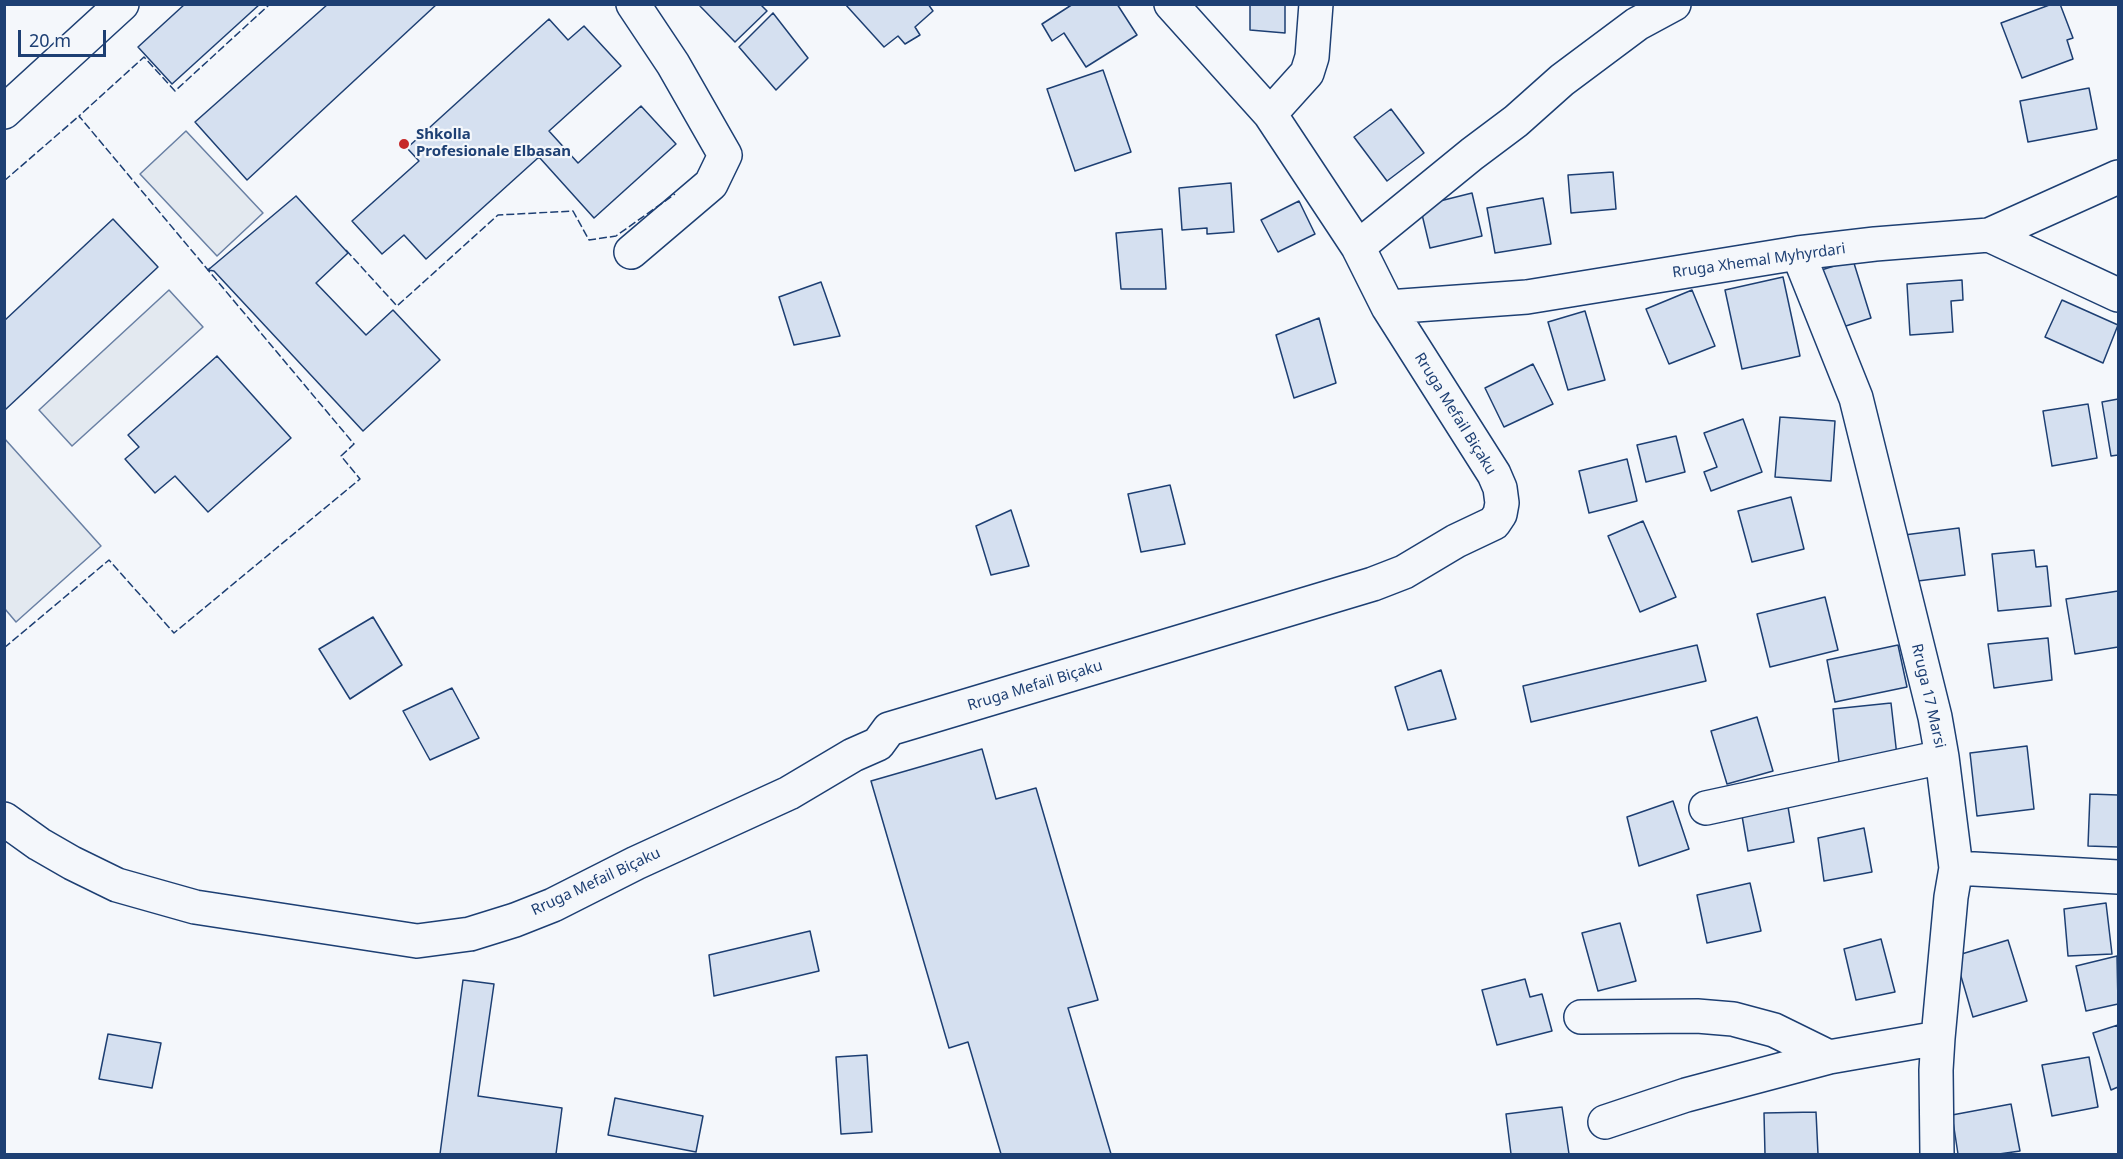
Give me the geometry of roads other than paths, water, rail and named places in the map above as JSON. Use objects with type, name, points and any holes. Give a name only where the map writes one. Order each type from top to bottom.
[{"type":"street","points":[[4,112],[122,4]]},
{"type":"street","points":[[631,252],[711,184],[725,154],[673,64],[633,4]]},
{"type":"street","name":"Rruga Mefail Biçaku","points":[[4,819],[72,864],[117,885],[195,907],[417,941],[470,934],[553,905],[636,863],[789,793],[852,755],[878,744],[889,729],[1373,584],[1404,572],[1456,541],[1494,523],[1500,513],[1502,503],[1500,488],[1494,474],[1388,307],[1359,247],[1270,114],[1171,4]]},
{"type":"street","points":[[1270,114],[1307,73],[1312,57],[1316,4]]},
{"type":"street","points":[[1359,247],[1516,121],[1562,81],[1637,24],[1674,4]]},
{"type":"street","name":"Rruga Xhemal Myhyrdari","points":[[1388,307],[1527,297],[1798,253],[1875,244],[1989,236],[2118,177]]},
{"type":"street","points":[[1989,236],[2118,295]]},
{"type":"street","name":"Rruga 17 Marsi","points":[[1798,253],[1856,398],[1935,717],[1942,757],[1956,868],[1951,897],[1938,1038],[1936,1070],[1938,1155]]},
{"type":"street","points":[[1706,808],[1942,757]]},
{"type":"street","points":[[1956,868],[2118,878]]},
{"type":"street","points":[[1581,1017],[1697,1016],[1733,1019],[1774,1030],[1829,1057]]},
{"type":"street","points":[[1605,1122],[1686,1095],[1829,1057],[1938,1038]]},
{"type":"place","name":"Shkolla Profesionale Elbasan","points":[[404,144]]}]
